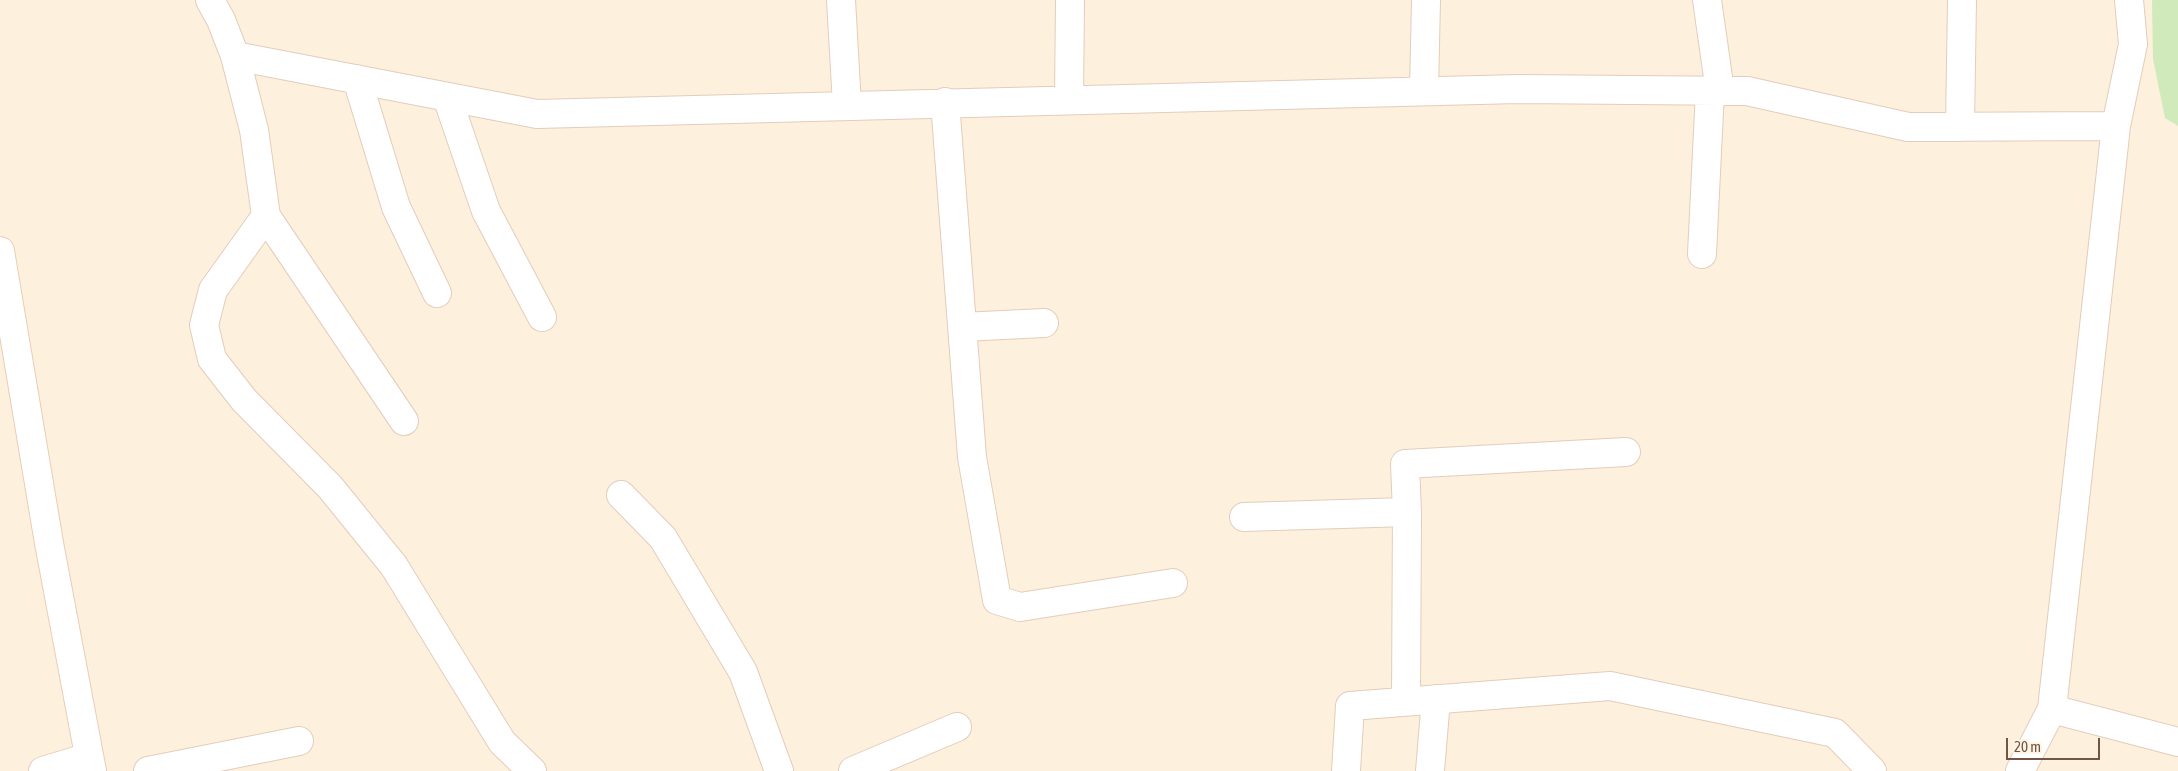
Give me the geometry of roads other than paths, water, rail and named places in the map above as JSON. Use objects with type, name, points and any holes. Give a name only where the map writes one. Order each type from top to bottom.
[{"type":"street","points":[[210,0],[221,20],[235,56],[254,130],[266,216],[404,421]]},
{"type":"street","points":[[841,0],[847,105]]},
{"type":"street","points":[[1069,99],[1070,0]]},
{"type":"street","points":[[1424,91],[1426,0]]},
{"type":"street","points":[[1702,254],[1715,91],[1707,0]]},
{"type":"street","points":[[1960,127],[1962,0]]},
{"type":"street","points":[[2020,771],[2052,709],[2116,126],[2132,44],[2129,0]]},
{"type":"street","points":[[235,56],[537,114],[946,102],[1518,89],[1747,91],[1908,127],[2116,126]]},
{"type":"street","points":[[357,79],[396,207],[437,293]]},
{"type":"street","points":[[447,97],[486,210],[542,317]]},
{"type":"street","points":[[946,102],[972,457],[997,600],[1020,607],[1173,583]]},
{"type":"street","points":[[266,216],[213,290],[204,325],[212,359],[244,400],[330,486],[394,566],[502,742],[532,771]]},
{"type":"street","points":[[0,251],[49,543],[90,764],[43,771]]},
{"type":"street","points":[[962,327],[1044,323]]},
{"type":"street","points":[[1406,701],[1405,464],[1626,452]]},
{"type":"street","points":[[621,495],[663,538],[743,672],[779,771]]},
{"type":"street","points":[[1244,517],[1406,512]]},
{"type":"street","points":[[1346,771],[1350,706],[1610,686],[1835,733],[1872,771]]},
{"type":"street","points":[[1430,771],[1436,699]]},
{"type":"street","points":[[2052,709],[2178,742]]},
{"type":"street","points":[[854,771],[957,727]]},
{"type":"street","points":[[148,771],[298,741]]}]
